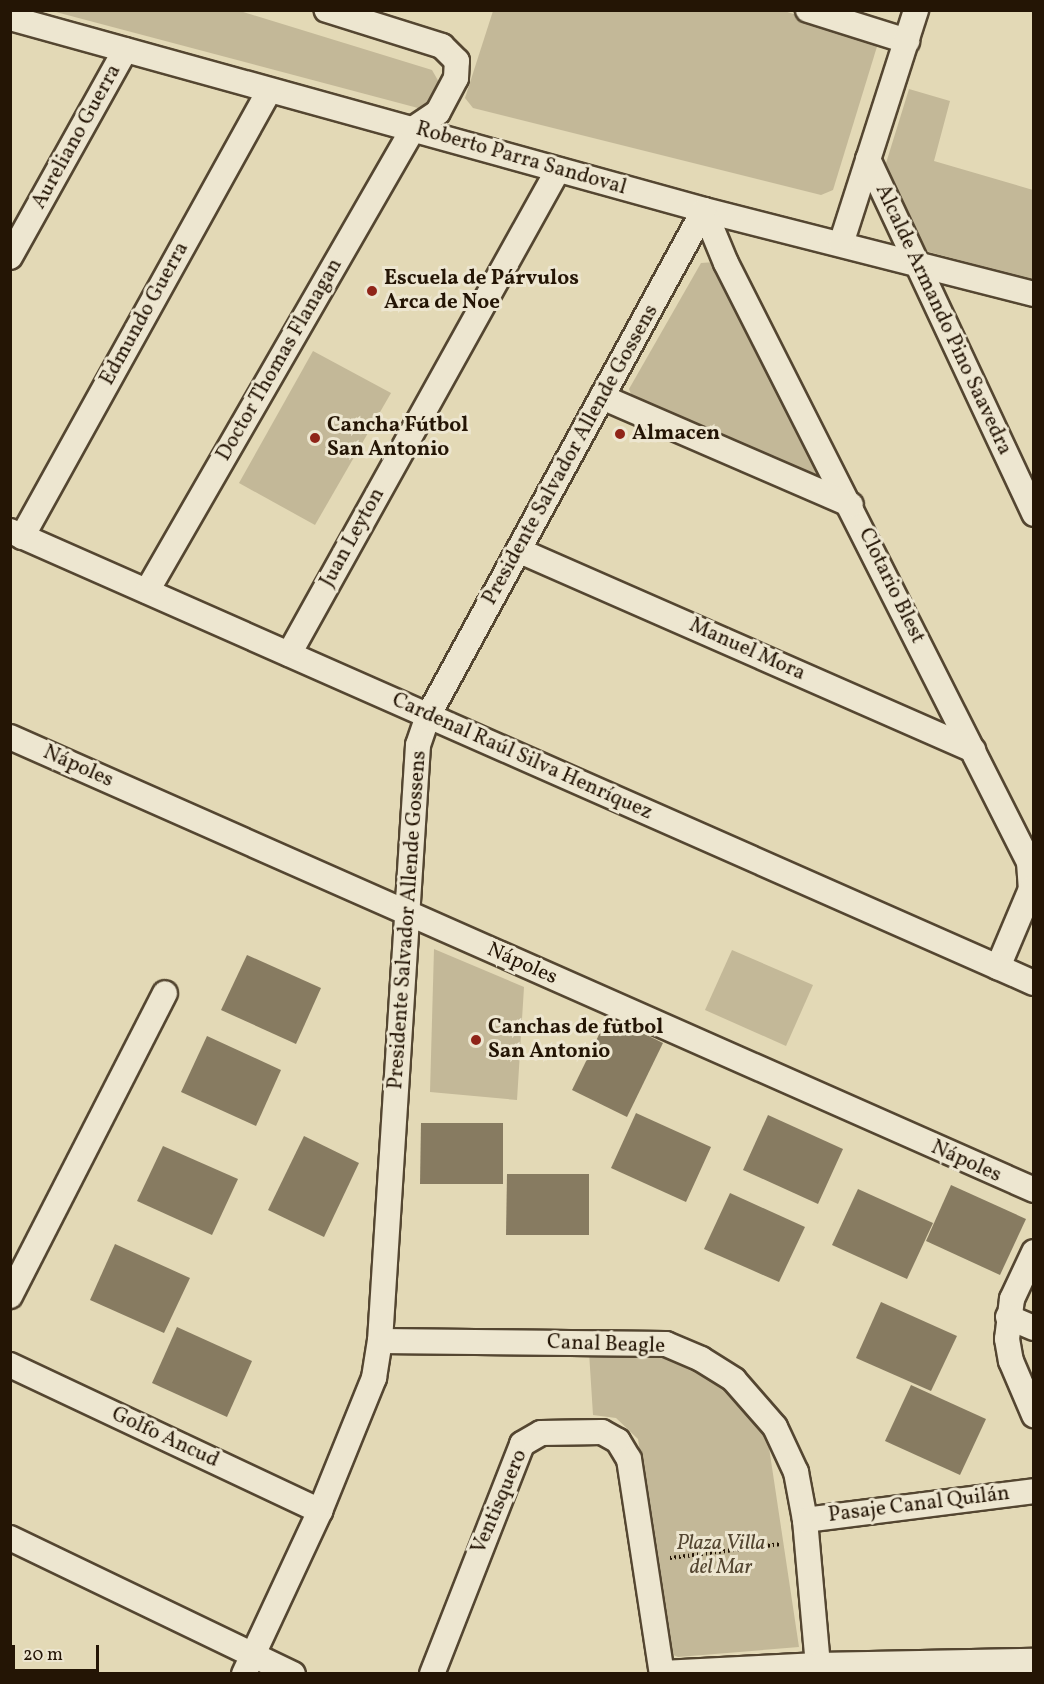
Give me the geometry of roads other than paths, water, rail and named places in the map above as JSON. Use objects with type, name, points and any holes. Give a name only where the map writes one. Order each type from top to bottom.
[{"type":"street","points":[[327,10],[452,52],[457,61],[456,78],[447,101],[413,129]]},
{"type":"street","points":[[808,10],[907,41]]},
{"type":"street","name":"Alcalde Armando Pino Saavedra","points":[[841,244],[916,10]]},
{"type":"street","name":"Roberto Parra Sandoval","points":[[10,18],[704,210],[1034,294]]},
{"type":"street","name":"Aureliano Guerra","points":[[10,257],[125,50]]},
{"type":"street","name":"Edmundo Guerra","points":[[16,534],[269,91]]},
{"type":"street","name":"Doctor Thomas Flanagan","points":[[147,591],[413,129]]},
{"type":"street","name":"Alcalde Armando Pino Saavedra","points":[[868,159],[914,263],[1034,514]]},
{"type":"street","name":"Juan Leyton","points":[[289,654],[558,170]]},
{"type":"street","name":"Presidente Salvador Allende Gossens","points":[[320,1511],[374,1378],[380,1341],[418,745],[428,716],[704,210]]},
{"type":"street","name":"Clotario Blest","points":[[704,210],[726,263],[851,506],[1031,872],[1031,889],[998,967]]},
{"type":"street","points":[[602,397],[851,506]]},
{"type":"street","name":"Cardenal Raúl Silva Henríquez","points":[[16,534],[1034,983]]},
{"type":"street","name":"Manuel Mora","points":[[520,551],[973,750]]},
{"type":"street","name":"Nápoles","points":[[10,737],[1034,1190]]},
{"type":"street","points":[[10,1296],[165,993]]},
{"type":"street","points":[[1034,1252],[1012,1299],[1008,1317],[1011,1361],[1034,1415]]},
{"type":"street","points":[[1008,1317],[1034,1328]]},
{"type":"street","name":"Canal Beagle","points":[[380,1341],[666,1344],[684,1350],[734,1380],[775,1427],[796,1472],[806,1530],[818,1665]]},
{"type":"street","name":"Golfo Ancud","points":[[10,1365],[320,1511]]},
{"type":"street","name":"Ventisquero","points":[[432,1674],[518,1451],[530,1437],[602,1432],[618,1441],[629,1459],[662,1673]]},
{"type":"street","name":"Pasaje Canal Quilán","points":[[806,1530],[1034,1491]]},
{"type":"street","points":[[248,1665],[320,1511]]},
{"type":"street","points":[[10,1538],[248,1665],[293,1674]]},
{"type":"street","points":[[662,1673],[758,1671],[818,1665],[988,1668],[1034,1661]]},
{"type":"place","name":"Escuela de Párvulos Arca de Noe","points":[[372,291]]},
{"type":"place","name":"Almacen","points":[[620,434]]},
{"type":"place","name":"Cancha Fútbol San Antonio","points":[[315,438]]},
{"type":"place","name":"Canchas de futbol San Antonio","points":[[476,1040]]},
{"type":"park label","name":"Plaza Villa del Mar","points":[[721,1556]]}]
